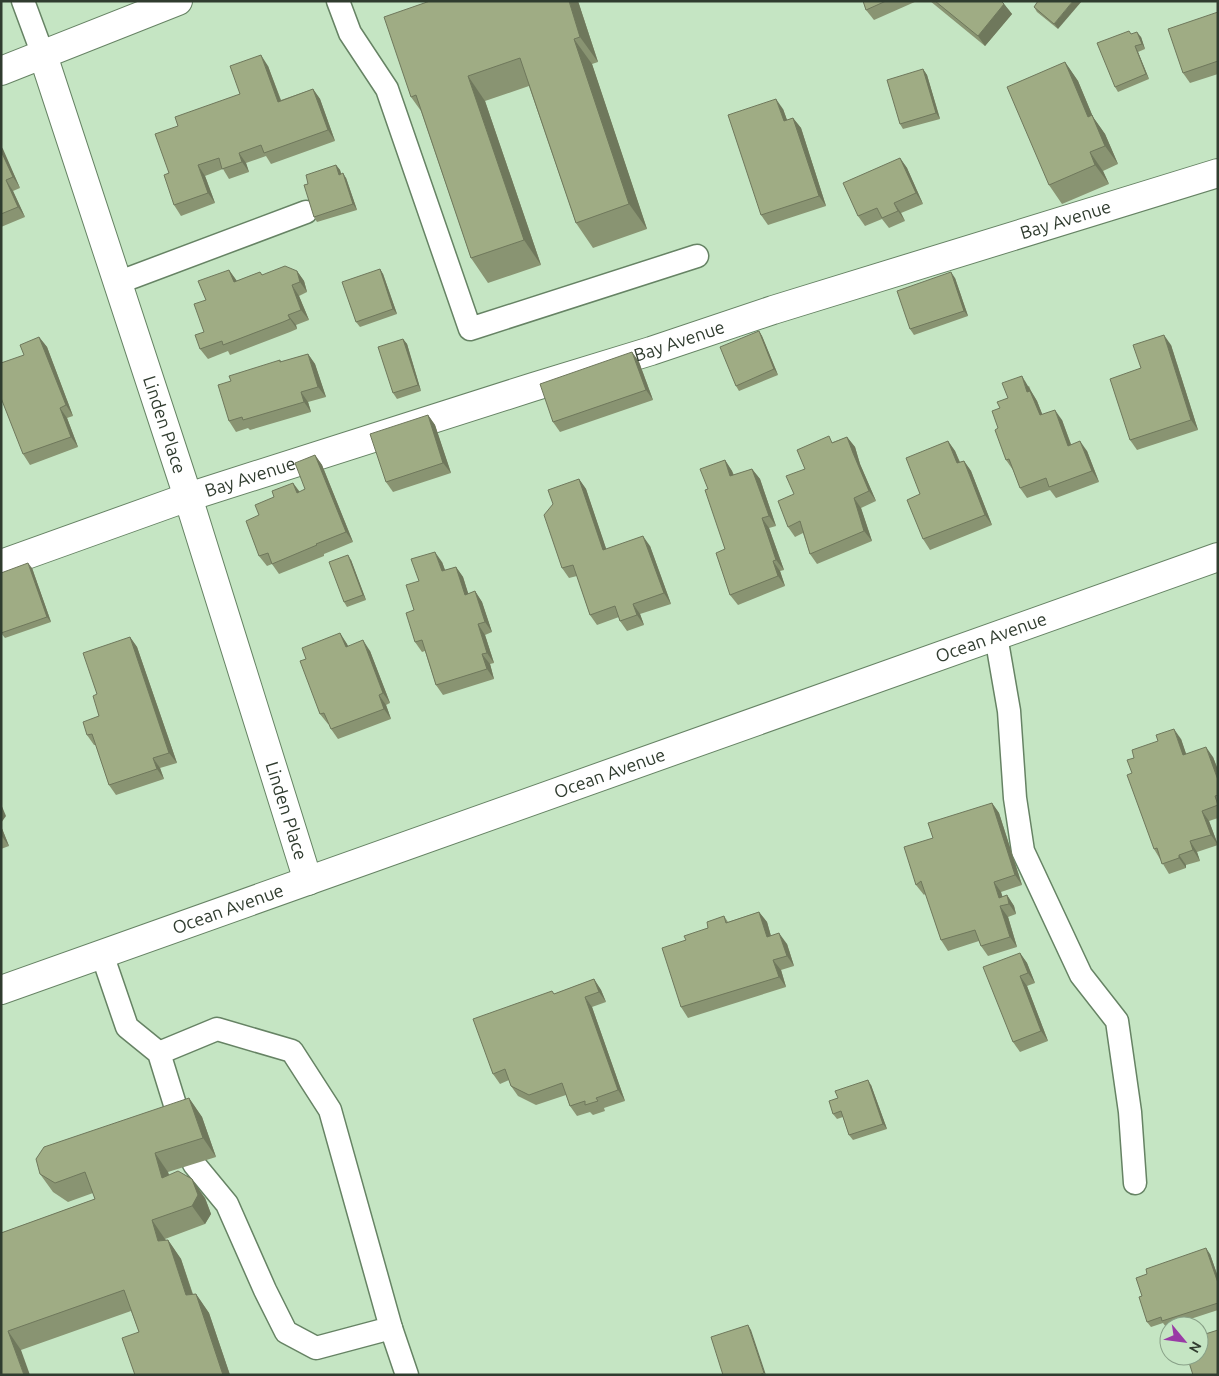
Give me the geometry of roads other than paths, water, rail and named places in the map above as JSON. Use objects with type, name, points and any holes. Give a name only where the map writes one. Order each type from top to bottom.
[{"type":"street","points":[[1,72],[178,1]]},
{"type":"street","name":"Linden Place","points":[[43,55],[188,497],[308,881]]},
{"type":"street","name":"Bay Avenue","points":[[1,564],[188,497],[651,351],[774,310],[1218,173]]},
{"type":"street","name":"Ocean Avenue","points":[[1,990],[1218,557]]},
{"type":"lane","points":[[23,1],[43,55]]},
{"type":"lane","points":[[338,1],[350,33],[388,90],[470,329],[697,256]]},
{"type":"lane","points":[[117,283],[306,212]]},
{"type":"lane","points":[[996,636],[1009,711],[1015,798],[1023,851],[1081,975],[1117,1021],[1130,1112],[1136,1184]]},
{"type":"lane","points":[[102,954],[127,1027],[159,1053],[181,1124]]},
{"type":"lane","points":[[159,1053],[217,1029],[292,1051],[330,1110],[391,1328],[407,1375]]},
{"type":"lane","points":[[194,1164],[227,1204],[286,1332],[316,1348],[391,1328]]}]
